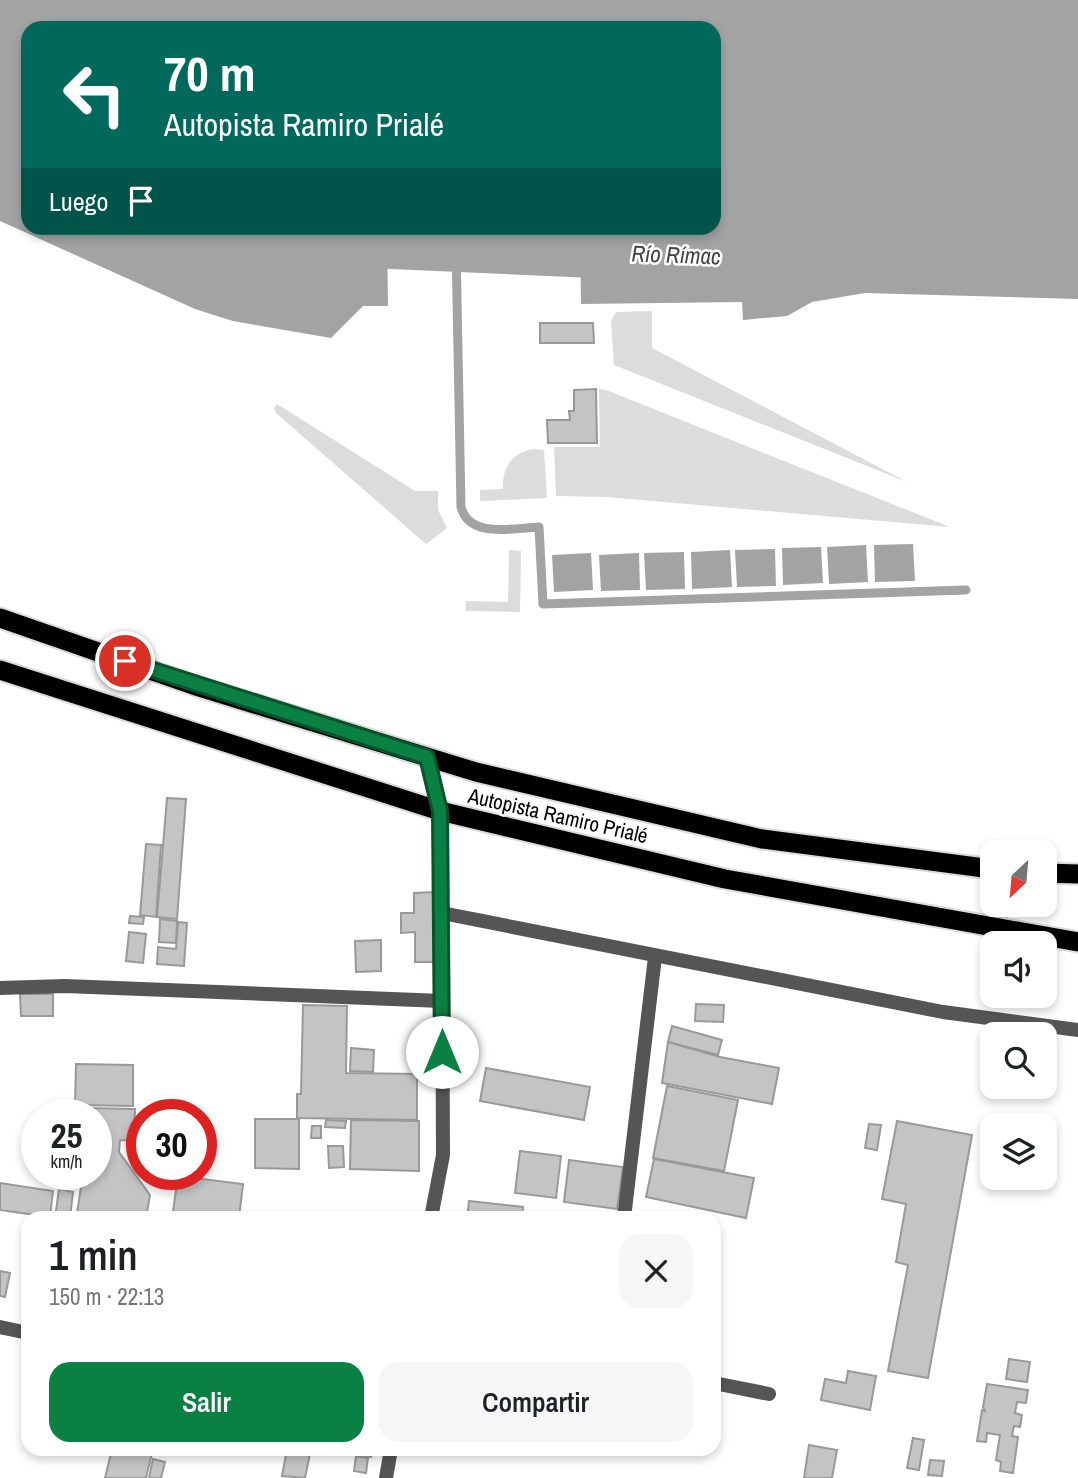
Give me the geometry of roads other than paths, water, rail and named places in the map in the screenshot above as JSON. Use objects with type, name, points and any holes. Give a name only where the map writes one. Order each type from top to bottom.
[{"type":"highway","name":"Autopista Ramiro Prialé","points":[[0,618],[199,687],[476,772],[762,839],[980,867]]},
{"type":"highway","name":"Autopista Ramiro Prialé","points":[[0,670],[440,811],[725,879],[1078,942]]},
{"type":"highway","points":[[1057,873],[1078,874]]},
{"type":"street","points":[[427,757],[440,811],[442,913],[443,1155],[433,1211]]},
{"type":"street","points":[[442,913],[943,1012],[1078,1030]]},
{"type":"street","points":[[625,1211],[655,957]]},
{"type":"street","points":[[0,988],[65,986],[442,1001]]},
{"type":"street","points":[[0,1327],[21,1332]]},
{"type":"street","points":[[721,1384],[769,1394]]},
{"type":"street","points":[[386,1478],[390,1456]]},
{"type":"water","points":[[0,0],[1078,0],[1078,299],[865,293],[812,302],[787,316],[743,320],[742,302],[581,304],[580,235],[721,235],[721,21],[21,21],[21,230],[0,221]]},
{"type":"water","points":[[31,235],[387,235],[388,306],[363,306],[331,338],[233,321],[195,309]]},
{"type":"water","points":[[913,544],[915,581],[875,582],[874,545]]},
{"type":"water","points":[[866,545],[868,582],[829,584],[827,547]]},
{"type":"water","points":[[821,547],[823,583],[783,585],[782,548]]},
{"type":"water","points":[[775,549],[776,586],[737,587],[735,550]]},
{"type":"water","points":[[730,550],[732,587],[692,589],[691,552]]},
{"type":"water","points":[[684,552],[685,589],[646,590],[644,553]]},
{"type":"water","points":[[591,553],[593,590],[554,592],[552,555]]},
{"type":"water","points":[[639,553],[640,590],[601,591],[599,555]]},
{"type":"waterway","name":"Río Rímac","points":[[285,235],[289,239],[651,255]]},
{"type":"waterway","points":[[456,247],[461,507],[473,524],[483,528],[505,530],[539,527],[543,604],[966,590]]}]
